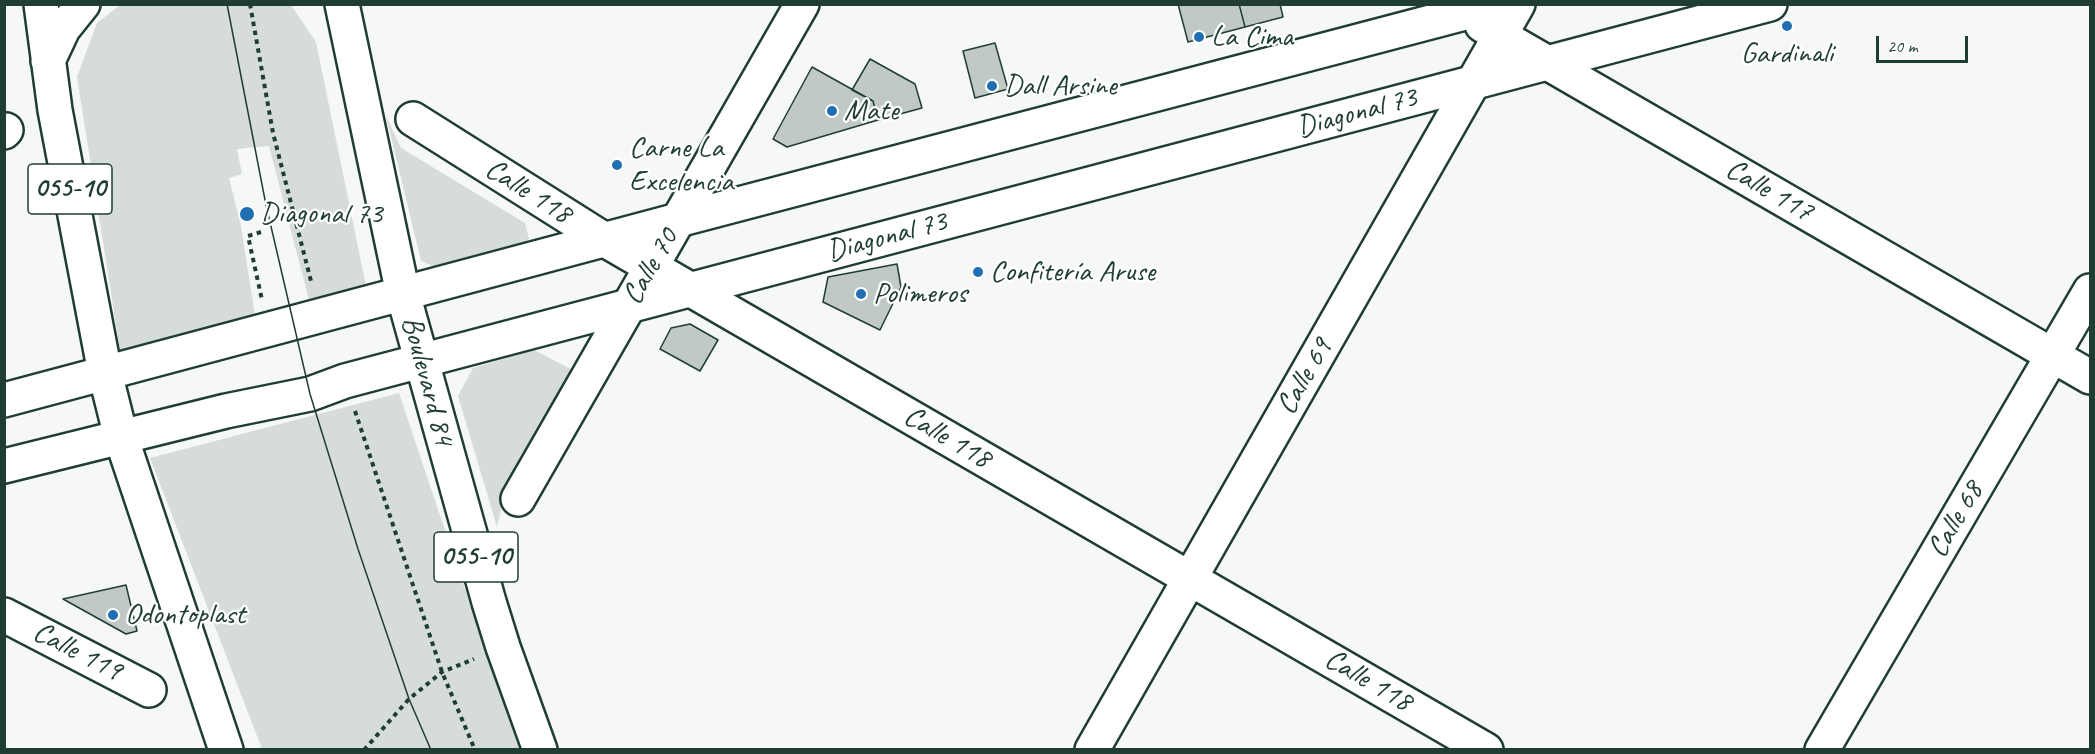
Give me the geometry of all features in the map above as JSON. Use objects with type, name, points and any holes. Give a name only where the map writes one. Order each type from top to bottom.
[{"type":"main road","name":"055-10","points":[[41,4],[55,110],[105,373],[121,437],[226,750]]},
{"type":"main road","points":[[48,61],[63,29],[83,4]]},
{"type":"main road","name":"Calle 70","points":[[518,499],[802,4]]},
{"type":"main road","name":"Calle 69","points":[[1092,750],[1473,83],[1500,20],[1518,4]]},
{"type":"main road","name":"Diagonal 73","points":[[4,466],[226,411],[310,394],[345,381],[630,304],[1770,4]]},
{"type":"main road","points":[[4,400],[605,240],[1455,9],[1500,20]]},
{"type":"main road","name":"Boulevard 84","points":[[338,11],[364,104],[403,294],[503,647],[540,750]]},
{"type":"main road","name":"Calle 117","points":[[1500,20],[1548,63],[2091,377]]},
{"type":"main road","name":"Calle 118","points":[[413,119],[605,240],[1486,750]]},
{"type":"main road","name":"Calle 68","points":[[1822,750],[2091,291]]},
{"type":"main road","name":"Calle 119","points":[[4,615],[149,690]]},
{"type":"path","points":[[261,232],[248,236],[269,330]]},
{"type":"path","points":[[364,750],[409,699],[442,672],[503,647]]},
{"type":"shaded area","points":[[120,5],[291,5],[316,42],[366,286],[309,300],[269,146],[237,149],[242,174],[229,178],[241,226],[255,316],[120,350],[77,77],[97,23]]},
{"type":"shaded area","points":[[386,116],[401,148],[525,223],[529,239],[518,251],[450,273],[421,261]]},
{"type":"shaded area","points":[[534,350],[571,369],[505,493],[497,527],[458,396],[473,368]]},
{"type":"shaded area","points":[[399,393],[462,581],[523,749],[262,749],[150,458]]},
{"type":"building","points":[[1178,4],[1239,4],[1245,27],[1188,42]]},
{"type":"building","points":[[1239,4],[1280,4],[1283,17],[1245,27]]},
{"type":"building","points":[[995,43],[1008,89],[975,98],[963,51]]},
{"type":"building","points":[[870,59],[915,84],[922,108],[878,120],[873,101],[852,90]]},
{"type":"building","name":"Mate","points":[[812,67],[873,101],[878,120],[787,147],[773,139]]},
{"type":"building","name":"Polimeros","points":[[897,264],[901,287],[880,330],[823,302],[828,277]]},
{"type":"building","points":[[690,324],[718,340],[700,371],[660,349],[671,328]]},
{"type":"building","name":"Odontoplast","points":[[126,585],[137,631],[126,634],[63,599]]},
{"type":"tram line","points":[[227,4],[266,205],[310,394],[358,549],[409,699],[431,750]]},
{"type":"place","name":"Gardinali","points":[[1787,26]]},
{"type":"place","name":"La Cima","points":[[1199,37]]},
{"type":"place","name":"Dall Arsine","points":[[992,86]]},
{"type":"place","name":"Mate","points":[[832,111]]},
{"type":"place","name":"Carne La Excelencia","points":[[617,165]]},
{"type":"place","name":"Diagonal 73","points":[[247,214]]},
{"type":"place","name":"Confitería Aruse","points":[[978,272]]},
{"type":"place","name":"Polimeros","points":[[861,294]]},
{"type":"place","name":"Odontoplast","points":[[113,615]]}]
